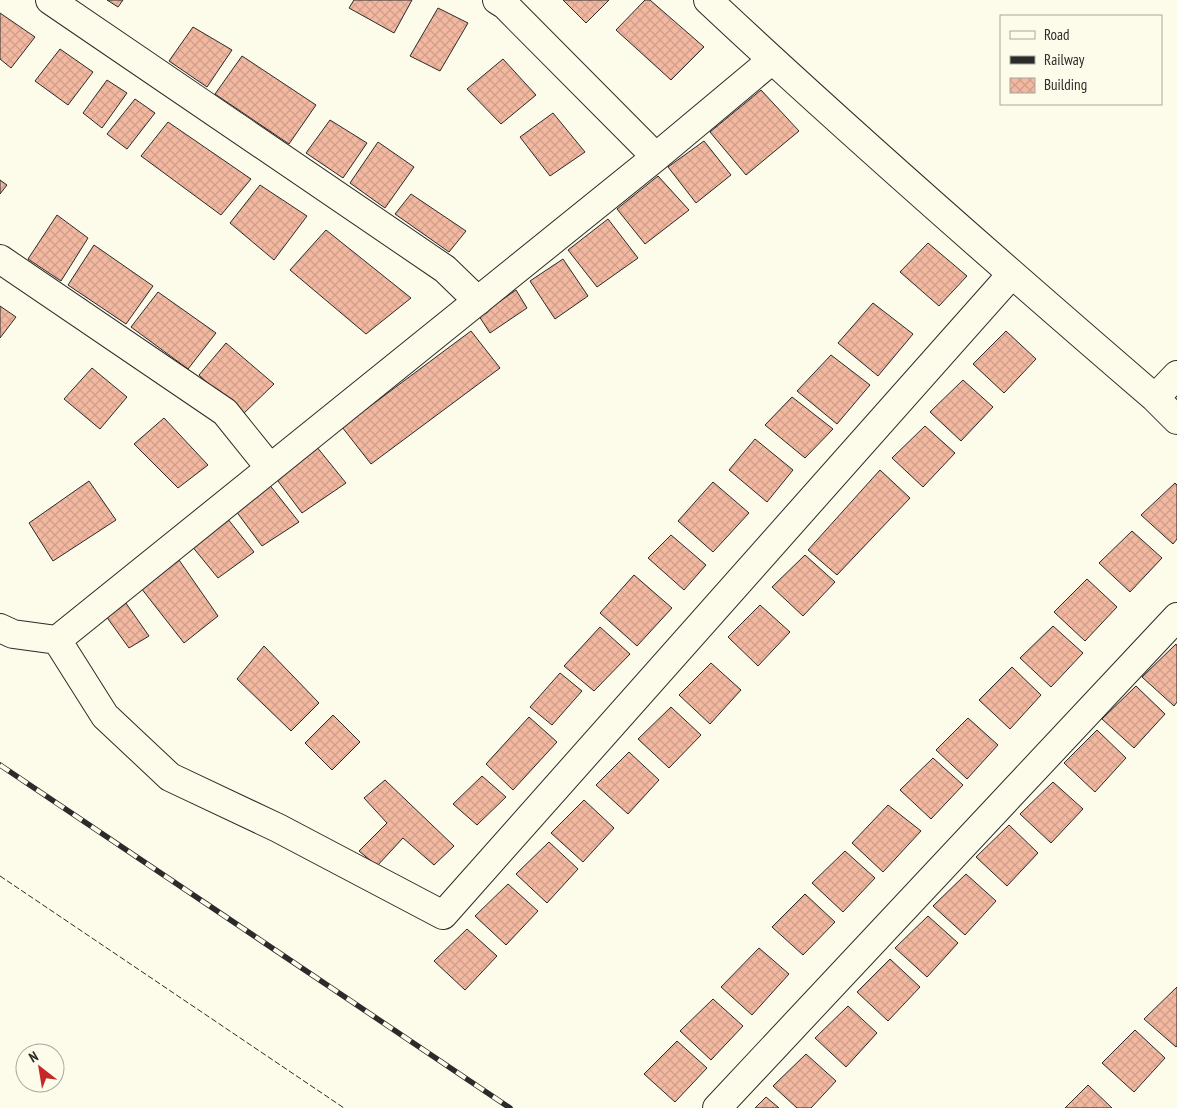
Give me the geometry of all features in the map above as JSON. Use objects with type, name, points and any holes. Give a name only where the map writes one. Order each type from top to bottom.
[{"type":"street","points":[[50,0],[445,269],[478,301]]},
{"type":"street","points":[[497,0],[505,5],[656,157]]},
{"type":"street","points":[[708,0],[772,60],[1012,275],[1155,398],[1177,420]]},
{"type":"street","points":[[0,628],[13,634],[57,640],[656,157],[772,60]]},
{"type":"street","points":[[0,259],[225,412],[270,468]]},
{"type":"street","points":[[57,640],[106,716],[170,777],[278,828],[443,915],[1012,275]]},
{"type":"street","points":[[1155,398],[1177,375]]},
{"type":"street","points":[[717,1108],[1177,617]]},
{"type":"building","points":[[107,0],[123,0],[118,7]]},
{"type":"building","points":[[354,0],[412,0],[394,33],[349,8]]},
{"type":"building","points":[[563,0],[609,0],[586,23]]},
{"type":"building","points":[[645,0],[650,0],[704,47],[671,80],[616,30]]},
{"type":"building","points":[[438,8],[468,23],[440,71],[410,56]]},
{"type":"building","points":[[0,13],[35,37],[11,68],[0,59]]},
{"type":"building","points":[[193,27],[232,50],[207,87],[169,61]]},
{"type":"building","points":[[60,49],[93,72],[68,105],[35,81]]},
{"type":"building","points":[[242,56],[316,105],[289,144],[215,94]]},
{"type":"building","points":[[503,59],[536,95],[501,124],[467,89]]},
{"type":"building","points":[[107,80],[127,93],[102,128],[83,113]]},
{"type":"building","points":[[761,90],[799,131],[746,175],[710,132]]},
{"type":"building","points":[[135,99],[155,113],[127,149],[107,134]]},
{"type":"building","points":[[553,113],[585,152],[550,176],[520,137]]},
{"type":"building","points":[[330,120],[367,143],[343,178],[306,153]]},
{"type":"building","points":[[168,122],[251,179],[221,215],[141,156]]},
{"type":"building","points":[[704,141],[731,175],[696,203],[668,167]]},
{"type":"building","points":[[378,142],[414,167],[385,208],[350,183]]},
{"type":"building","points":[[658,176],[689,210],[645,244],[617,209]]},
{"type":"building","points":[[0,180],[7,185],[0,194]]},
{"type":"building","points":[[260,185],[307,216],[274,260],[230,223]]},
{"type":"building","points":[[411,194],[466,231],[449,252],[395,214]]},
{"type":"building","points":[[57,215],[88,238],[61,281],[28,259]]},
{"type":"building","points":[[608,219],[638,258],[597,287],[568,250]]},
{"type":"building","points":[[326,230],[411,298],[366,334],[290,270]]},
{"type":"building","points":[[928,243],[967,276],[939,306],[900,272]]},
{"type":"building","points":[[94,245],[153,286],[126,324],[68,285]]},
{"type":"building","points":[[563,259],[588,296],[555,319],[530,281]]},
{"type":"building","points":[[516,290],[527,308],[490,333],[479,316]]},
{"type":"building","points":[[158,292],[216,333],[188,369],[131,327]]},
{"type":"building","points":[[873,303],[913,334],[878,376],[838,343]]},
{"type":"building","points":[[0,306],[16,317],[0,338]]},
{"type":"building","points":[[471,331],[500,368],[371,464],[342,427]]},
{"type":"building","points":[[1006,331],[1036,359],[1004,393],[973,364]]},
{"type":"building","points":[[226,343],[274,384],[242,415],[199,375]]},
{"type":"building","points":[[831,355],[870,385],[837,424],[797,391]]},
{"type":"building","points":[[92,368],[127,397],[100,429],[64,399]]},
{"type":"building","points":[[963,380],[993,407],[961,441],[930,412]]},
{"type":"building","points":[[792,397],[833,429],[805,458],[765,425]]},
{"type":"building","points":[[164,418],[208,465],[178,488],[134,444]]},
{"type":"building","points":[[925,426],[955,453],[923,487],[892,458]]},
{"type":"building","points":[[755,439],[793,470],[767,502],[729,470]]},
{"type":"building","points":[[316,446],[346,483],[302,513],[275,477]]},
{"type":"building","points":[[880,470],[910,498],[837,575],[808,550]]},
{"type":"building","points":[[89,481],[116,520],[53,561],[29,523]]},
{"type":"building","points":[[713,482],[749,513],[713,552],[678,521]]},
{"type":"building","points":[[268,483],[299,522],[262,546],[233,507]]},
{"type":"building","points":[[1175,483],[1177,485],[1177,539],[1173,544],[1141,515]]},
{"type":"building","points":[[227,518],[254,552],[218,578],[191,545]]},
{"type":"building","points":[[1132,531],[1162,558],[1130,592],[1099,563]]},
{"type":"building","points":[[671,535],[706,565],[684,590],[648,558]]},
{"type":"building","points":[[805,555],[835,582],[803,616],[772,587]]},
{"type":"building","points":[[179,560],[218,616],[184,643],[141,588]]},
{"type":"building","points":[[634,575],[672,608],[637,646],[600,613]]},
{"type":"building","points":[[1087,579],[1117,607],[1085,641],[1054,612]]},
{"type":"building","points":[[123,599],[149,636],[129,648],[103,612]]},
{"type":"building","points":[[760,605],[790,632],[758,666],[728,637]]},
{"type":"building","points":[[1053,626],[1083,653],[1051,687],[1020,658]]},
{"type":"building","points":[[600,627],[630,654],[594,691],[564,666]]},
{"type":"building","points":[[1176,644],[1177,702],[1174,706],[1142,677]]},
{"type":"building","points":[[264,646],[319,703],[291,731],[237,679]]},
{"type":"building","points":[[711,663],[741,690],[710,724],[679,695]]},
{"type":"building","points":[[1012,667],[1041,695],[1010,729],[979,700]]},
{"type":"building","points":[[560,673],[582,691],[552,725],[530,707]]},
{"type":"building","points":[[1136,686],[1165,714],[1134,748],[1102,719]]},
{"type":"building","points":[[671,707],[701,735],[669,768],[638,739]]},
{"type":"building","points":[[333,715],[360,742],[332,770],[305,743]]},
{"type":"building","points":[[529,717],[557,742],[513,790],[486,764]]},
{"type":"building","points":[[968,718],[998,745],[967,779],[936,750]]},
{"type":"building","points":[[1097,730],[1126,758],[1095,792],[1064,763]]},
{"type":"building","points":[[629,752],[659,780],[628,814],[596,785]]},
{"type":"building","points":[[933,758],[963,785],[931,819],[900,790]]},
{"type":"building","points":[[482,776],[506,797],[477,825],[453,804]]},
{"type":"building","points":[[385,780],[454,846],[434,865],[403,838],[377,866],[359,851],[387,823],[364,798]]},
{"type":"building","points":[[1053,782],[1083,809],[1051,843],[1020,814]]},
{"type":"building","points":[[584,800],[614,828],[583,862],[551,833]]},
{"type":"building","points":[[888,805],[921,831],[883,872],[852,843]]},
{"type":"building","points":[[1009,825],[1038,853],[1007,886],[976,857]]},
{"type":"building","points":[[549,842],[578,869],[547,903],[516,874]]},
{"type":"building","points":[[845,851],[875,878],[843,912],[812,883]]},
{"type":"building","points":[[966,874],[996,901],[965,935],[933,906]]},
{"type":"building","points":[[508,884],[538,911],[506,945],[475,916]]},
{"type":"building","points":[[805,894],[835,922],[803,955],[772,927]]},
{"type":"building","points":[[928,916],[958,943],[927,977],[895,948]]},
{"type":"building","points":[[467,929],[497,956],[465,990],[434,961]]},
{"type":"building","points":[[759,948],[789,974],[752,1015],[721,987]]},
{"type":"building","points":[[890,959],[920,987],[888,1021],[857,992]]},
{"type":"building","points":[[1177,987],[1177,1046],[1176,1047],[1144,1019]]},
{"type":"building","points":[[713,999],[743,1026],[711,1060],[680,1031]]},
{"type":"building","points":[[848,1006],[877,1033],[846,1067],[815,1038]]},
{"type":"building","points":[[1135,1030],[1165,1058],[1134,1092],[1102,1063]]},
{"type":"building","points":[[677,1041],[707,1068],[675,1102],[644,1074]]},
{"type":"building","points":[[806,1054],[836,1081],[811,1108],[797,1108],[773,1086]]},
{"type":"building","points":[[1088,1085],[1112,1108],[1065,1108]]},
{"type":"building","points":[[766,1097],[779,1108],[755,1108]]},
{"type":"railway","points":[[0,765],[510,1108]]},
{"type":"fence","points":[[0,876],[344,1108]]}]
